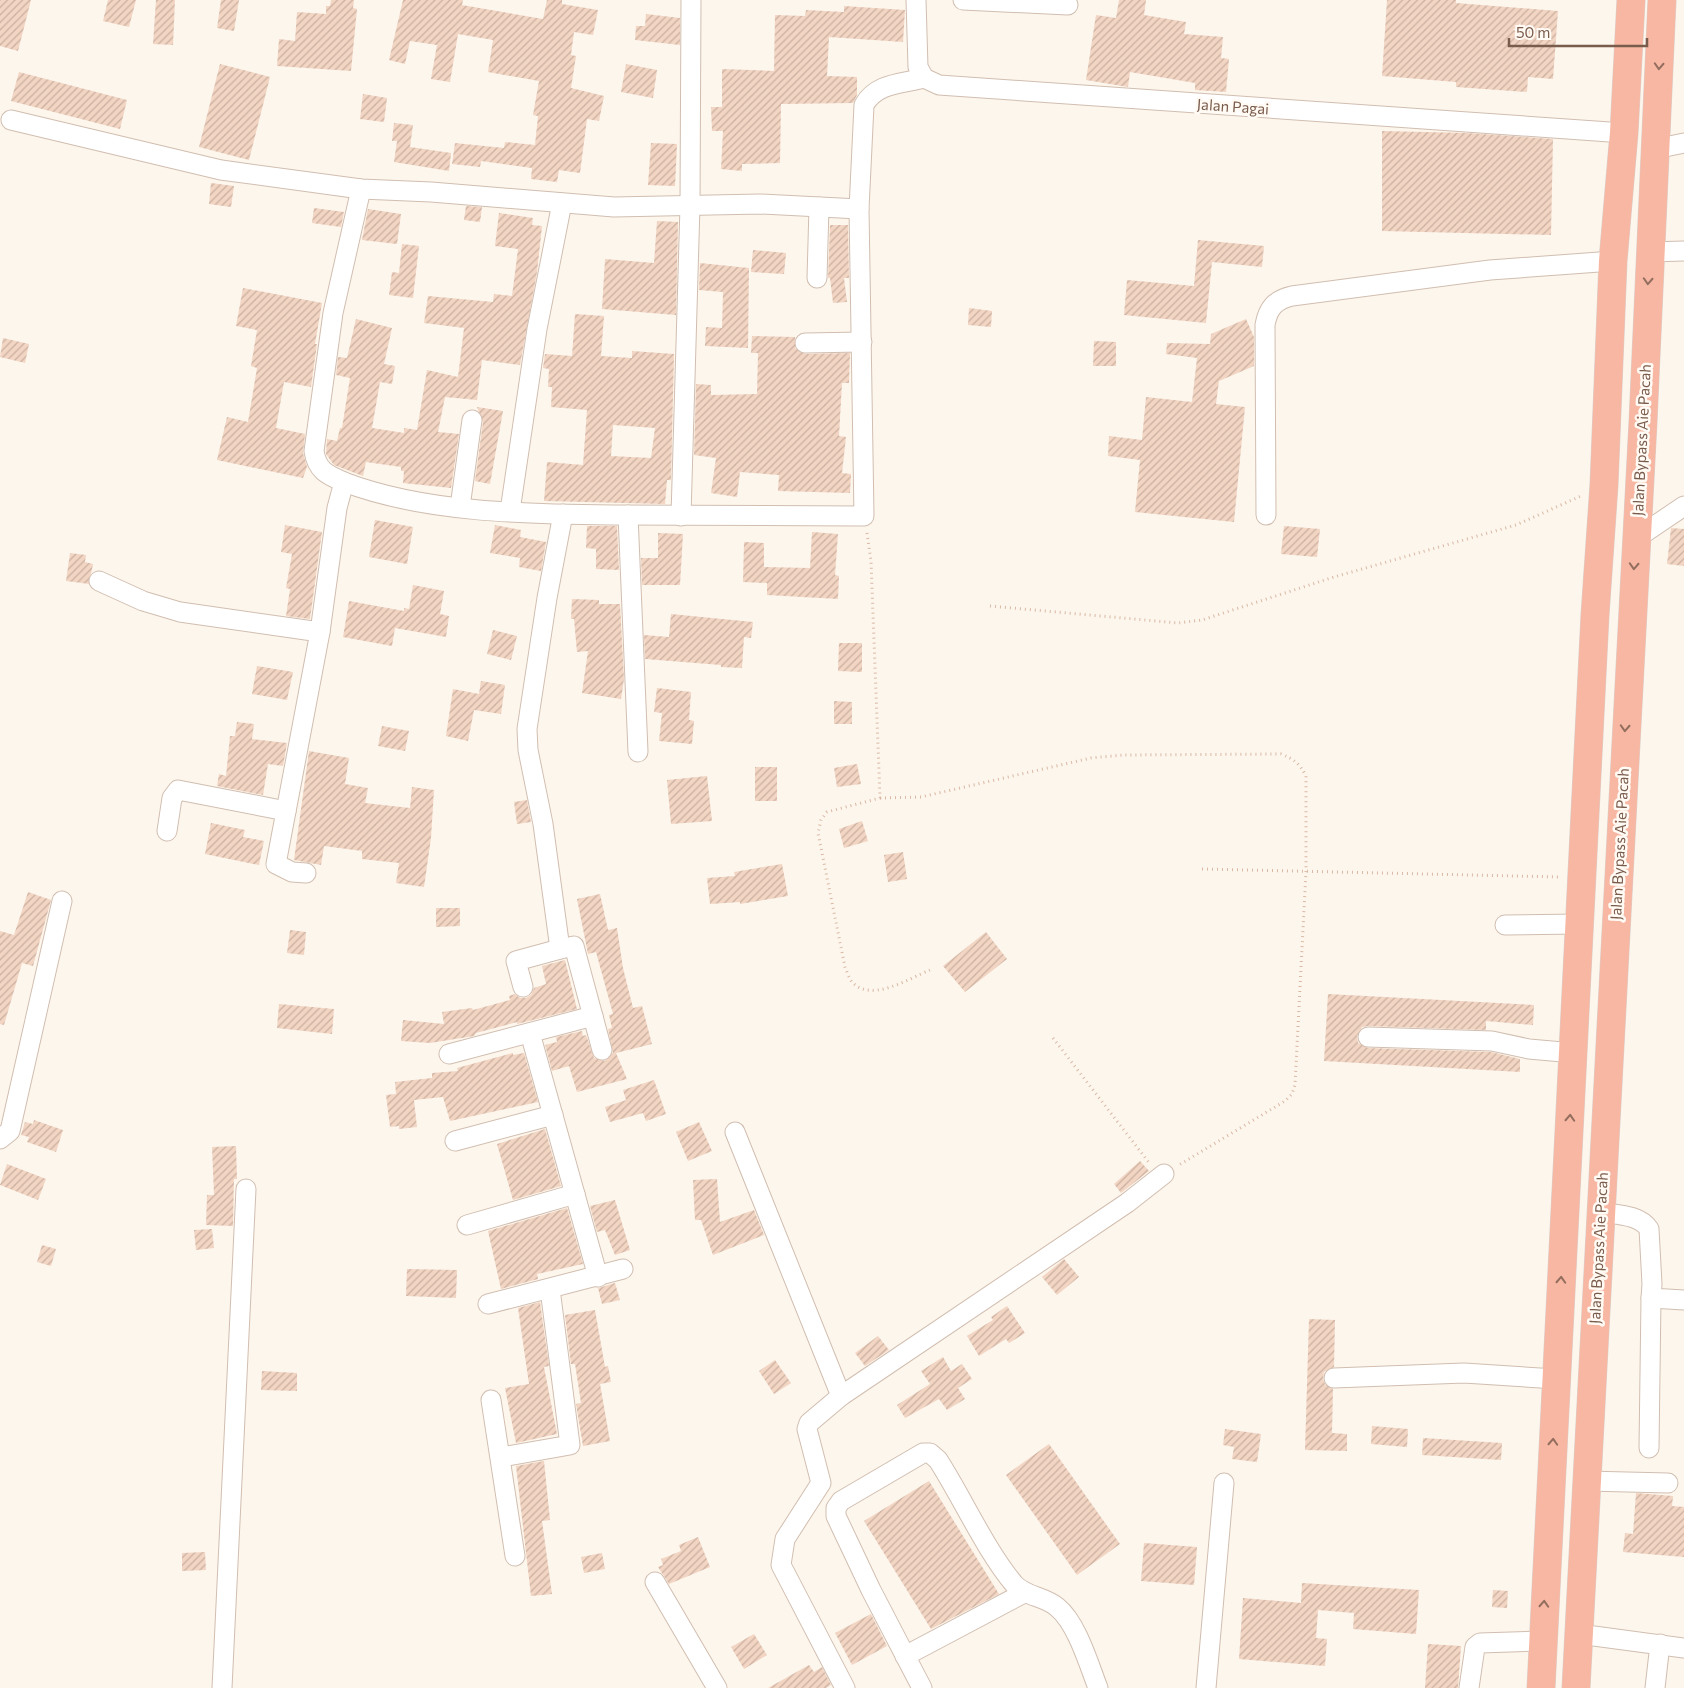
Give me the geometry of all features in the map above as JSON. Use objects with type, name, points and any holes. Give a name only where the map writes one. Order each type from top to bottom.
[{"type":"highway","points":[[1541,1688],[1595,615],[1604,485],[1613,261],[1624,133],[1631,0]]},
{"type":"highway","name":"Jalan Bypass Aie Pacah","points":[[1576,1688],[1662,0]]},
{"type":"highway","points":[[1577,964],[1613,967]]},
{"type":"street","points":[[681,516],[690,206],[691,0]]},
{"type":"street","points":[[361,189],[333,313],[314,451],[320,470],[344,482],[374,493],[460,507],[563,514],[864,516],[859,209],[864,105],[870,95],[881,88],[924,78],[918,68],[916,0]]},
{"type":"street","points":[[963,0],[1068,6]]},
{"type":"street","name":"Jalan Pagai","points":[[924,78],[939,85],[1624,133]]},
{"type":"street","points":[[12,120],[221,170],[361,189],[614,207],[760,204],[859,209]]},
{"type":"street","points":[[1655,149],[1684,143]]},
{"type":"street","points":[[510,511],[537,329],[562,203]]},
{"type":"street","points":[[817,278],[819,207]]},
{"type":"street","points":[[1650,252],[1684,252]]},
{"type":"street","points":[[1266,515],[1266,325],[1268,313],[1273,304],[1282,298],[1292,296],[1490,270],[1613,261]]},
{"type":"street","points":[[805,343],[862,342]]},
{"type":"street","points":[[460,507],[472,420]]},
{"type":"street","points":[[306,873],[292,872],[276,864],[320,632],[337,508],[344,482]]},
{"type":"street","points":[[1635,539],[1684,506]]},
{"type":"street","points":[[560,950],[542,824],[528,750],[528,729],[547,598],[563,514]]},
{"type":"street","points":[[628,515],[638,752]]},
{"type":"street","points":[[99,581],[143,601],[180,612],[320,632]]},
{"type":"street","points":[[167,831],[172,798],[178,790],[286,811]]},
{"type":"street","points":[[1,1141],[10,1131],[62,901]]},
{"type":"street","points":[[1505,925],[1579,924]]},
{"type":"street","points":[[523,987],[516,961],[574,946],[602,1050]]},
{"type":"street","points":[[449,1054],[593,1016]]},
{"type":"street","points":[[530,1033],[598,1277]]},
{"type":"street","points":[[1368,1037],[1492,1041],[1529,1049],[1574,1053]]},
{"type":"street","points":[[455,1141],[553,1115]]},
{"type":"street","points":[[735,1132],[840,1396]]},
{"type":"street","points":[[845,1688],[782,1565],[785,1539],[821,1483],[807,1429],[816,1415],[840,1396],[1127,1203],[1164,1174]]},
{"type":"street","points":[[222,1688],[246,1189]]},
{"type":"street","points":[[467,1225],[575,1194]]},
{"type":"street","points":[[1600,1212],[1641,1220],[1649,1229],[1652,1284],[1649,1448]]},
{"type":"street","points":[[488,1304],[623,1269]]},
{"type":"street","points":[[501,1457],[570,1445],[550,1289]]},
{"type":"street","points":[[1651,1298],[1684,1300]]},
{"type":"street","points":[[1334,1378],[1464,1373],[1556,1379]]},
{"type":"street","points":[[491,1400],[515,1556]]},
{"type":"street","points":[[922,1688],[836,1516],[836,1508],[841,1501],[923,1453],[930,1453],[938,1460],[1000,1565],[1024,1592],[1056,1606],[1065,1616],[1098,1688]]},
{"type":"street","points":[[1586,1481],[1668,1483]]},
{"type":"street","points":[[1206,1688],[1224,1483]]},
{"type":"street","points":[[655,1582],[717,1688]]},
{"type":"street","points":[[905,1656],[1024,1592]]},
{"type":"street","points":[[1579,1634],[1684,1648]]},
{"type":"street","points":[[1469,1688],[1475,1647],[1480,1642],[1542,1641]]},
{"type":"street","points":[[1655,1688],[1660,1644]]},
{"type":"path","points":[[990,606],[1178,623],[1202,620],[1334,577],[1516,525],[1604,485]]},
{"type":"path","points":[[864,516],[871,560],[880,798]]},
{"type":"path","points":[[930,970],[880,990],[865,991],[851,982],[845,967],[818,833],[820,820],[828,812],[880,798],[921,797],[1099,757],[1123,755],[1281,754],[1293,759],[1306,776],[1306,871],[1295,1085],[1292,1094],[1285,1101],[1164,1174],[1154,1169],[1053,1038]]},
{"type":"path","points":[[1202,869],[1583,877]]},
{"type":"building","points":[[0,0],[31,0],[18,51],[0,46]]},
{"type":"building","points":[[108,0],[136,0],[129,27],[103,21]]},
{"type":"building","points":[[156,0],[175,0],[173,45],[153,44]]},
{"type":"building","points":[[221,0],[239,0],[234,31],[217,28]]},
{"type":"building","points":[[331,0],[354,0],[353,8],[357,9],[351,71],[277,66],[279,39],[295,41],[297,12],[326,14],[326,6],[330,6]]},
{"type":"building","points":[[403,0],[463,0],[462,5],[543,19],[547,0],[562,0],[562,4],[598,10],[593,35],[574,32],[571,55],[576,56],[571,88],[604,96],[599,121],[587,119],[580,173],[559,170],[557,182],[531,179],[532,168],[481,161],[480,167],[452,164],[455,143],[504,148],[505,142],[535,145],[538,116],[533,115],[539,81],[488,72],[493,40],[458,34],[450,82],[431,79],[437,45],[410,41],[405,64],[389,60]]},
{"type":"building","points":[[1119,0],[1146,0],[1144,15],[1186,22],[1184,34],[1223,37],[1221,58],[1229,59],[1226,92],[1195,90],[1195,83],[1130,72],[1128,87],[1086,80],[1096,15],[1116,18]]},
{"type":"building","points":[[1387,0],[1456,0],[1456,3],[1558,11],[1553,79],[1528,77],[1527,92],[1456,87],[1456,82],[1382,76]]},
{"type":"building","points":[[844,6],[905,10],[903,42],[829,37],[827,76],[857,77],[857,95],[853,103],[781,104],[780,163],[742,164],[742,171],[721,169],[723,131],[712,131],[711,107],[722,107],[722,69],[774,71],[775,15],[805,16],[806,10],[844,12]]},
{"type":"building","points":[[646,14],[680,18],[680,45],[635,40],[636,26],[645,26]]},
{"type":"building","points":[[220,64],[270,77],[249,160],[199,147]]},
{"type":"building","points":[[626,64],[657,70],[653,98],[621,92]]},
{"type":"building","points":[[19,72],[127,100],[120,129],[11,101]]},
{"type":"building","points":[[363,94],[387,98],[384,122],[360,119]]},
{"type":"building","points":[[394,123],[413,125],[410,147],[451,153],[449,171],[394,162],[397,141],[392,141]]},
{"type":"building","points":[[1382,131],[1467,133],[1553,139],[1551,235],[1382,231]]},
{"type":"building","points":[[651,143],[677,144],[675,186],[648,185]]},
{"type":"building","points":[[211,183],[234,186],[231,207],[209,204]]},
{"type":"building","points":[[466,206],[482,207],[480,222],[464,220]]},
{"type":"building","points":[[314,208],[344,212],[341,227],[312,223]]},
{"type":"building","points":[[368,209],[401,214],[397,244],[362,240]]},
{"type":"building","points":[[499,213],[533,218],[532,225],[542,226],[537,272],[520,365],[482,360],[477,400],[445,397],[438,432],[459,434],[451,488],[403,483],[404,471],[401,471],[401,467],[366,462],[363,476],[334,465],[326,454],[327,439],[337,441],[340,428],[342,428],[350,378],[336,375],[338,357],[347,358],[356,319],[392,328],[384,364],[395,366],[392,384],[380,382],[372,428],[404,433],[404,428],[417,430],[427,370],[458,377],[464,328],[424,323],[428,296],[493,302],[494,294],[512,296],[518,249],[495,246]]},
{"type":"building","points":[[657,221],[678,222],[676,315],[602,309],[605,259],[654,263]]},
{"type":"building","points":[[830,225],[848,225],[849,278],[844,278],[847,302],[833,303],[830,278],[828,278]]},
{"type":"building","points":[[1198,240],[1264,246],[1262,267],[1212,262],[1206,323],[1124,315],[1127,280],[1194,286]]},
{"type":"building","points":[[402,244],[419,246],[413,298],[389,295],[392,272],[399,273]]},
{"type":"building","points":[[753,250],[786,253],[784,274],[751,272]]},
{"type":"building","points":[[700,263],[749,268],[748,348],[705,346],[706,327],[722,328],[723,292],[699,290]]},
{"type":"building","points":[[243,288],[322,303],[315,344],[317,344],[311,387],[284,382],[276,428],[305,434],[303,453],[307,467],[303,478],[217,460],[227,417],[248,422],[257,368],[251,366],[257,330],[236,326]]},
{"type":"building","points":[[969,308],[992,311],[991,327],[968,325]]},
{"type":"building","points":[[575,314],[604,316],[601,356],[632,358],[632,351],[674,354],[671,480],[667,480],[665,504],[544,501],[547,462],[583,465],[587,410],[551,407],[552,387],[548,387],[549,369],[543,368],[545,354],[572,356]],"holes":[[[613,425],[655,428],[651,458],[611,456]]]},
{"type":"building","points":[[1246,319],[1254,337],[1254,366],[1219,381],[1216,404],[1245,407],[1234,522],[1135,512],[1140,460],[1108,456],[1109,436],[1142,440],[1146,397],[1192,402],[1197,358],[1166,354],[1167,343],[1210,344],[1211,334]]},
{"type":"building","points":[[752,336],[795,337],[795,348],[805,354],[850,353],[849,383],[842,383],[839,436],[846,437],[842,473],[851,474],[850,493],[778,491],[779,475],[740,472],[737,497],[711,493],[716,458],[694,455],[696,384],[711,385],[711,395],[757,394],[758,353],[751,353]]},
{"type":"building","points":[[3,338],[29,344],[25,363],[0,357]]},
{"type":"building","points":[[1094,341],[1116,342],[1116,366],[1093,366]]},
{"type":"building","points":[[477,407],[503,411],[490,484],[475,481],[483,422]]},
{"type":"building","points":[[375,520],[413,527],[407,564],[369,557]]},
{"type":"building","points":[[285,525],[322,532],[310,619],[286,616],[290,589],[286,588],[292,554],[281,552]]},
{"type":"building","points":[[495,525],[521,530],[520,537],[546,542],[541,571],[519,567],[520,558],[490,553]]},
{"type":"building","points":[[587,526],[617,526],[619,570],[596,569],[596,549],[586,548]]},
{"type":"building","points":[[1284,526],[1320,529],[1317,557],[1281,554]]},
{"type":"building","points":[[1671,528],[1684,529],[1684,566],[1667,564]]},
{"type":"building","points":[[812,532],[838,534],[835,575],[839,576],[838,599],[767,595],[767,583],[743,582],[744,542],[764,543],[764,567],[810,568]]},
{"type":"building","points":[[658,533],[683,534],[680,585],[642,585],[641,558],[658,558]]},
{"type":"building","points":[[70,553],[86,555],[85,562],[93,564],[89,584],[66,581]]},
{"type":"building","points":[[413,585],[444,591],[440,614],[449,616],[446,637],[395,628],[392,646],[343,637],[349,601],[404,611],[404,608],[409,609]]},
{"type":"building","points":[[572,599],[599,600],[599,604],[620,604],[624,679],[621,699],[582,693],[588,651],[577,652],[574,619],[571,619]]},
{"type":"building","points":[[671,614],[753,622],[751,638],[744,637],[742,668],[645,659],[644,635],[669,637]]},
{"type":"building","points":[[493,630],[517,636],[511,660],[487,654]]},
{"type":"building","points":[[839,643],[862,643],[862,672],[838,671]]},
{"type":"building","points":[[257,666],[293,672],[287,700],[252,694]]},
{"type":"building","points":[[481,681],[505,685],[501,714],[474,710],[468,741],[446,736],[453,689],[479,694]]},
{"type":"building","points":[[657,688],[691,692],[689,720],[694,721],[692,744],[659,741],[662,713],[654,712]]},
{"type":"building","points":[[834,701],[852,702],[852,724],[834,724]]},
{"type":"building","points":[[237,722],[254,724],[252,739],[287,743],[283,766],[268,764],[263,795],[217,786],[219,774],[226,776],[230,736],[235,736]]},
{"type":"building","points":[[382,726],[409,731],[405,751],[378,746]]},
{"type":"building","points":[[309,751],[349,758],[345,784],[368,788],[365,803],[410,808],[412,787],[434,790],[431,838],[424,887],[396,883],[399,863],[362,859],[362,851],[324,846],[321,865],[294,860]]},
{"type":"building","points":[[857,764],[861,784],[837,787],[834,768]]},
{"type":"building","points":[[755,767],[777,767],[777,801],[755,801]]},
{"type":"building","points":[[707,776],[712,821],[671,824],[667,780]]},
{"type":"building","points":[[527,800],[531,822],[517,824],[514,802]]},
{"type":"building","points":[[862,821],[868,841],[844,848],[839,829]]},
{"type":"building","points":[[211,823],[245,830],[243,837],[264,841],[259,865],[205,854]]},
{"type":"building","points":[[903,852],[907,879],[888,882],[884,855]]},
{"type":"building","points":[[782,864],[788,896],[740,904],[740,902],[710,904],[707,878],[735,876],[734,872]]},
{"type":"building","points":[[28,892],[51,900],[33,966],[22,963],[4,1025],[0,1024],[0,931],[14,935]]},
{"type":"building","points":[[600,894],[608,930],[617,928],[623,968],[633,1008],[642,1006],[652,1044],[616,1053],[627,1079],[577,1092],[569,1066],[552,1071],[545,1045],[557,1042],[556,1037],[582,1031],[583,1036],[586,1035],[594,1058],[605,1061],[613,1053],[608,1029],[612,1028],[609,1015],[613,1014],[596,952],[588,954],[577,899]]},
{"type":"building","points":[[436,908],[460,908],[460,926],[436,927]]},
{"type":"building","points":[[290,930],[306,932],[304,955],[287,953]]},
{"type":"building","points":[[986,932],[1007,959],[965,992],[943,966]]},
{"type":"building","points":[[565,960],[577,1009],[517,1024],[517,1022],[476,1033],[474,1036],[430,1043],[401,1041],[403,1020],[444,1024],[442,1012],[472,1008],[473,1010],[510,1000],[509,996],[515,994],[520,998],[526,998],[531,995],[534,988],[546,984],[542,966]]},
{"type":"building","points":[[1328,994],[1534,1005],[1533,1025],[1486,1021],[1486,1030],[1368,1026],[1362,1027],[1357,1036],[1358,1043],[1368,1048],[1491,1052],[1520,1059],[1520,1072],[1324,1061]]},
{"type":"building","points":[[279,1004],[334,1009],[332,1034],[277,1028]]},
{"type":"building","points":[[513,1053],[513,1055],[524,1053],[538,1102],[450,1121],[443,1097],[414,1100],[417,1127],[399,1129],[399,1126],[390,1127],[386,1095],[396,1094],[395,1082],[432,1078],[432,1073],[458,1071],[457,1068]]},
{"type":"building","points":[[654,1080],[666,1114],[646,1121],[643,1113],[610,1122],[605,1107],[626,1100],[623,1090]]},
{"type":"building","points":[[34,1120],[63,1130],[56,1152],[27,1142],[29,1137],[21,1135],[25,1122],[33,1124]]},
{"type":"building","points":[[699,1122],[712,1151],[688,1161],[676,1132]]},
{"type":"building","points":[[545,1129],[561,1186],[513,1200],[497,1144]]},
{"type":"building","points":[[236,1146],[237,1179],[234,1179],[233,1226],[206,1225],[207,1195],[214,1195],[212,1147]]},
{"type":"building","points":[[1140,1161],[1149,1171],[1121,1193],[1114,1184]]},
{"type":"building","points":[[7,1164],[46,1179],[38,1200],[0,1185]]},
{"type":"building","points":[[717,1179],[720,1222],[754,1210],[764,1235],[713,1255],[701,1220],[695,1220],[693,1180]]},
{"type":"building","points":[[615,1200],[630,1250],[615,1255],[605,1230],[597,1232],[590,1206]]},
{"type":"building","points":[[567,1208],[583,1264],[537,1274],[538,1279],[501,1289],[488,1231]]},
{"type":"building","points":[[212,1229],[214,1248],[196,1250],[194,1230]]},
{"type":"building","points":[[42,1245],[56,1249],[51,1266],[37,1262]]},
{"type":"building","points":[[1064,1259],[1079,1277],[1057,1295],[1042,1277]]},
{"type":"building","points":[[407,1269],[457,1270],[456,1298],[406,1296]]},
{"type":"building","points":[[615,1283],[620,1300],[602,1304],[598,1288]]},
{"type":"building","points":[[540,1302],[549,1366],[544,1367],[557,1434],[516,1443],[505,1388],[529,1384],[518,1308]]},
{"type":"building","points":[[1007,1306],[1025,1333],[1009,1343],[1006,1339],[979,1356],[967,1336],[993,1320],[991,1317]]},
{"type":"building","points":[[595,1310],[605,1367],[608,1366],[611,1382],[600,1384],[610,1441],[583,1446],[576,1404],[581,1403],[575,1364],[571,1364],[565,1315]]},
{"type":"building","points":[[1309,1319],[1335,1320],[1334,1367],[1324,1372],[1323,1379],[1325,1384],[1333,1389],[1332,1433],[1347,1434],[1347,1451],[1305,1450]]},
{"type":"building","points":[[878,1336],[889,1350],[865,1366],[855,1353]]},
{"type":"building","points":[[943,1357],[951,1371],[962,1364],[972,1379],[958,1388],[965,1399],[947,1410],[939,1399],[905,1418],[897,1405],[930,1384],[921,1371]]},
{"type":"building","points":[[775,1360],[791,1383],[774,1394],[759,1371]]},
{"type":"building","points":[[262,1371],[297,1373],[297,1391],[261,1390]]},
{"type":"building","points":[[1372,1426],[1408,1429],[1407,1447],[1371,1444]]},
{"type":"building","points":[[1225,1429],[1261,1434],[1257,1462],[1232,1459],[1234,1447],[1223,1445]]},
{"type":"building","points":[[1423,1438],[1502,1443],[1501,1460],[1422,1455]]},
{"type":"building","points":[[1049,1444],[1120,1544],[1077,1575],[1006,1475]]},
{"type":"building","points":[[544,1461],[550,1520],[542,1521],[552,1594],[531,1596],[516,1466]]},
{"type":"building","points":[[929,1481],[999,1594],[931,1629],[864,1521]]},
{"type":"building","points":[[1636,1493],[1673,1496],[1672,1506],[1684,1507],[1684,1557],[1623,1552],[1625,1533],[1633,1534]]},
{"type":"building","points":[[698,1537],[710,1567],[669,1584],[658,1567],[663,1565],[661,1559],[681,1551],[679,1545]]},
{"type":"building","points":[[1144,1543],[1197,1547],[1194,1585],[1141,1581]]},
{"type":"building","points":[[205,1552],[206,1570],[182,1571],[182,1553]]},
{"type":"building","points":[[602,1553],[605,1569],[584,1573],[581,1557]]},
{"type":"building","points":[[1302,1583],[1419,1590],[1416,1634],[1353,1629],[1354,1613],[1318,1610],[1316,1638],[1327,1639],[1325,1666],[1239,1659],[1243,1598],[1301,1603]]},
{"type":"building","points":[[1493,1590],[1508,1591],[1507,1608],[1492,1607]]},
{"type":"building","points":[[871,1614],[887,1646],[852,1665],[835,1633]]},
{"type":"building","points":[[754,1634],[767,1655],[744,1669],[731,1647]]},
{"type":"building","points":[[1428,1644],[1461,1646],[1458,1688],[1425,1688]]},
{"type":"building","points":[[809,1665],[814,1672],[822,1667],[831,1685],[826,1688],[768,1688]]}]
